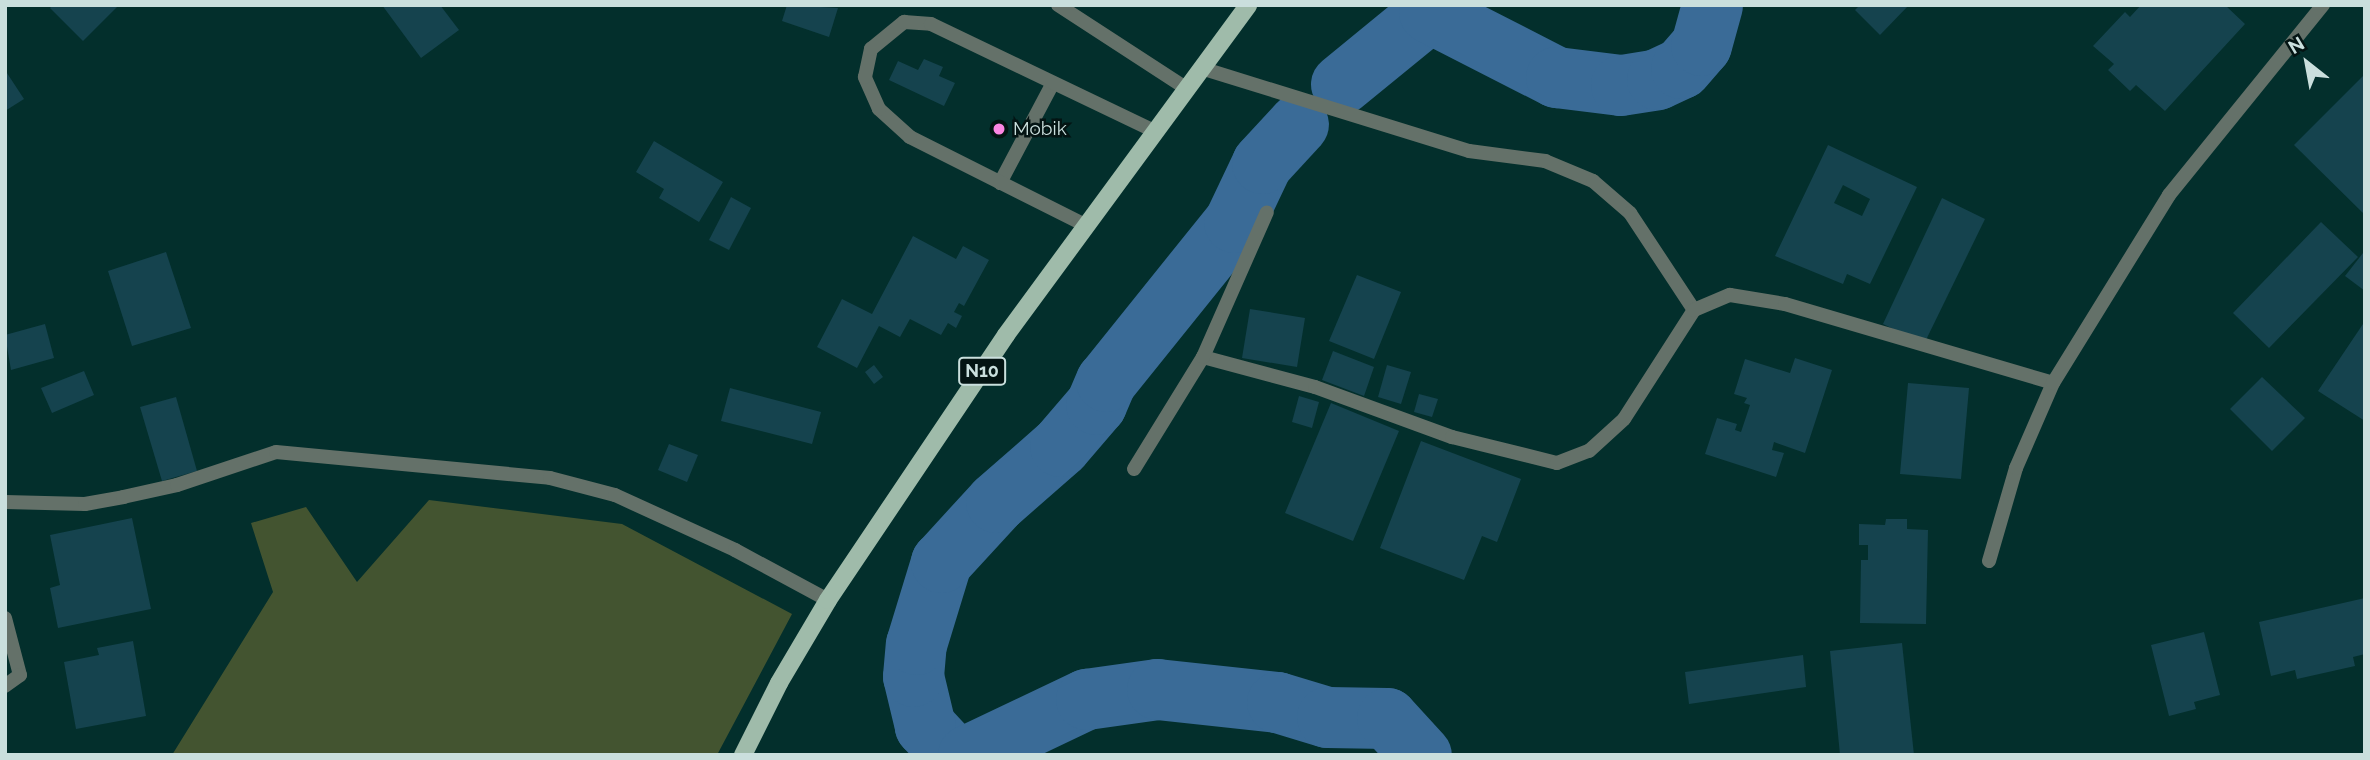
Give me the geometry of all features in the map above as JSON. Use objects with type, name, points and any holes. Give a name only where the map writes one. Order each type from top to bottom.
[{"type":"main road","name":"N10","points":[[743,755],[779,683],[828,600],[1084,225],[1248,5]]},
{"type":"street","points":[[1058,5],[1186,88]]},
{"type":"street","points":[[1989,561],[2016,468],[2053,383],[2169,195],[2323,5]]},
{"type":"street","points":[[1084,225],[910,137],[879,109],[865,77],[871,49],[904,22],[931,24],[1154,131]]},
{"type":"street","points":[[1201,68],[1469,151],[1545,161],[1592,181],[1630,213],[1694,310]]},
{"type":"street","points":[[1000,183],[1054,83]]},
{"type":"street","points":[[1134,469],[1203,357],[1267,212]]},
{"type":"street","points":[[1203,357],[1315,387],[1452,437],[1557,463],[1589,451],[1624,419],[1694,310],[1730,295],[1786,304],[2053,383]]},
{"type":"street","points":[[5,502],[85,504],[177,485],[276,452],[550,478],[615,495],[828,600]]},
{"type":"street","points":[[5,618],[20,675],[5,686]]},
{"type":"green space","points":[[429,500],[622,524],[792,614],[717,755],[172,755],[273,592],[251,523],[306,507],[357,582]]},
{"type":"building","points":[[53,5],[119,5],[83,41],[50,8]]},
{"type":"building","points":[[382,5],[440,5],[459,30],[421,58]]},
{"type":"building","points":[[787,5],[838,8],[829,37],[782,21]]},
{"type":"building","points":[[1860,5],[1909,5],[1880,35],[1855,10]]},
{"type":"building","points":[[2141,5],[2225,5],[2245,24],[2165,111],[2136,85],[2130,91],[2108,70],[2114,64],[2093,46],[2125,12],[2130,17]]},
{"type":"building","points":[[924,59],[943,67],[939,76],[955,83],[944,106],[889,80],[898,61],[918,70]]},
{"type":"building","points":[[5,70],[24,99],[5,111]]},
{"type":"building","points":[[2365,74],[2365,215],[2294,145]]},
{"type":"building","points":[[654,141],[723,182],[699,222],[659,198],[664,189],[636,172]]},
{"type":"building","points":[[1828,145],[1917,187],[1870,284],[1847,274],[1843,284],[1775,256]],"holes":[[[1843,185],[1870,199],[1862,216],[1834,203]]]},
{"type":"building","points":[[731,197],[751,208],[729,250],[709,240]]},
{"type":"building","points":[[1942,198],[1985,219],[1924,344],[1883,324]]},
{"type":"building","points":[[2321,222],[2358,257],[2269,348],[2233,313]]},
{"type":"building","points":[[913,236],[956,259],[963,246],[989,260],[964,306],[959,303],[954,312],[962,316],[956,328],[948,323],[941,335],[910,319],[900,337],[879,326],[857,368],[817,347],[842,299],[872,314]]},
{"type":"building","points":[[166,252],[191,328],[132,346],[108,271]]},
{"type":"building","points":[[2363,253],[2365,254],[2365,291],[2345,276]]},
{"type":"building","points":[[1357,275],[1401,292],[1374,359],[1329,341]]},
{"type":"building","points":[[1250,309],[1305,318],[1297,367],[1242,358]]},
{"type":"building","points":[[2365,321],[2365,421],[2318,391]]},
{"type":"building","points":[[45,324],[54,358],[11,370],[5,335]]},
{"type":"building","points":[[1333,351],[1374,367],[1364,396],[1322,380]]},
{"type":"building","points":[[1795,358],[1832,370],[1805,453],[1774,442],[1772,450],[1784,453],[1776,477],[1705,454],[1717,418],[1737,424],[1735,430],[1741,432],[1750,405],[1744,403],[1747,398],[1734,394],[1745,359],[1790,373]]},
{"type":"building","points":[[874,365],[883,377],[874,384],[865,372]]},
{"type":"building","points":[[1387,365],[1411,372],[1401,404],[1378,397]]},
{"type":"building","points":[[84,371],[94,395],[52,413],[41,388]]},
{"type":"building","points":[[2262,377],[2305,418],[2272,451],[2230,409]]},
{"type":"building","points":[[1908,383],[1969,388],[1961,479],[1900,474]]},
{"type":"building","points":[[730,388],[821,412],[812,444],[721,421]]},
{"type":"building","points":[[1419,394],[1438,399],[1432,417],[1414,412]]},
{"type":"building","points":[[1299,396],[1319,402],[1312,428],[1292,422]]},
{"type":"building","points":[[176,397],[197,471],[162,481],[140,407]]},
{"type":"building","points":[[1331,403],[1399,431],[1353,541],[1285,513]]},
{"type":"building","points":[[1421,441],[1521,479],[1497,542],[1482,536],[1464,580],[1380,548]]},
{"type":"building","points":[[669,444],[698,455],[687,482],[658,470]]},
{"type":"building","points":[[132,518],[151,609],[58,628],[50,588],[60,585],[50,535]]},
{"type":"building","points":[[1886,519],[1907,519],[1907,529],[1928,530],[1926,624],[1860,623],[1861,560],[1868,560],[1868,545],[1859,545],[1859,524],[1885,525]]},
{"type":"building","points":[[2365,598],[2365,654],[2353,657],[2355,666],[2297,679],[2295,670],[2271,676],[2259,622]]},
{"type":"building","points":[[2204,632],[2220,695],[2194,702],[2196,709],[2169,716],[2151,645]]},
{"type":"building","points":[[133,641],[146,716],[76,729],[64,662],[99,655],[97,648]]},
{"type":"building","points":[[1902,643],[1914,755],[1840,755],[1830,651]]},
{"type":"building","points":[[1803,655],[1806,687],[1689,704],[1685,672]]},
{"type":"waterway","points":[[1341,84],[1429,12],[1556,77],[1621,85],[1657,79],[1681,68],[1701,45],[1712,5]]},
{"type":"waterway","points":[[952,755],[925,726],[913,676],[916,644],[941,562],[996,502],[1060,446],[1096,404],[1106,381],[1234,222],[1262,163],[1298,124]]},
{"type":"waterway","points":[[968,755],[1086,699],[1157,689],[1277,702],[1327,717],[1387,718],[1421,755]]},
{"type":"place","name":"Mobik","points":[[999,129]]}]
